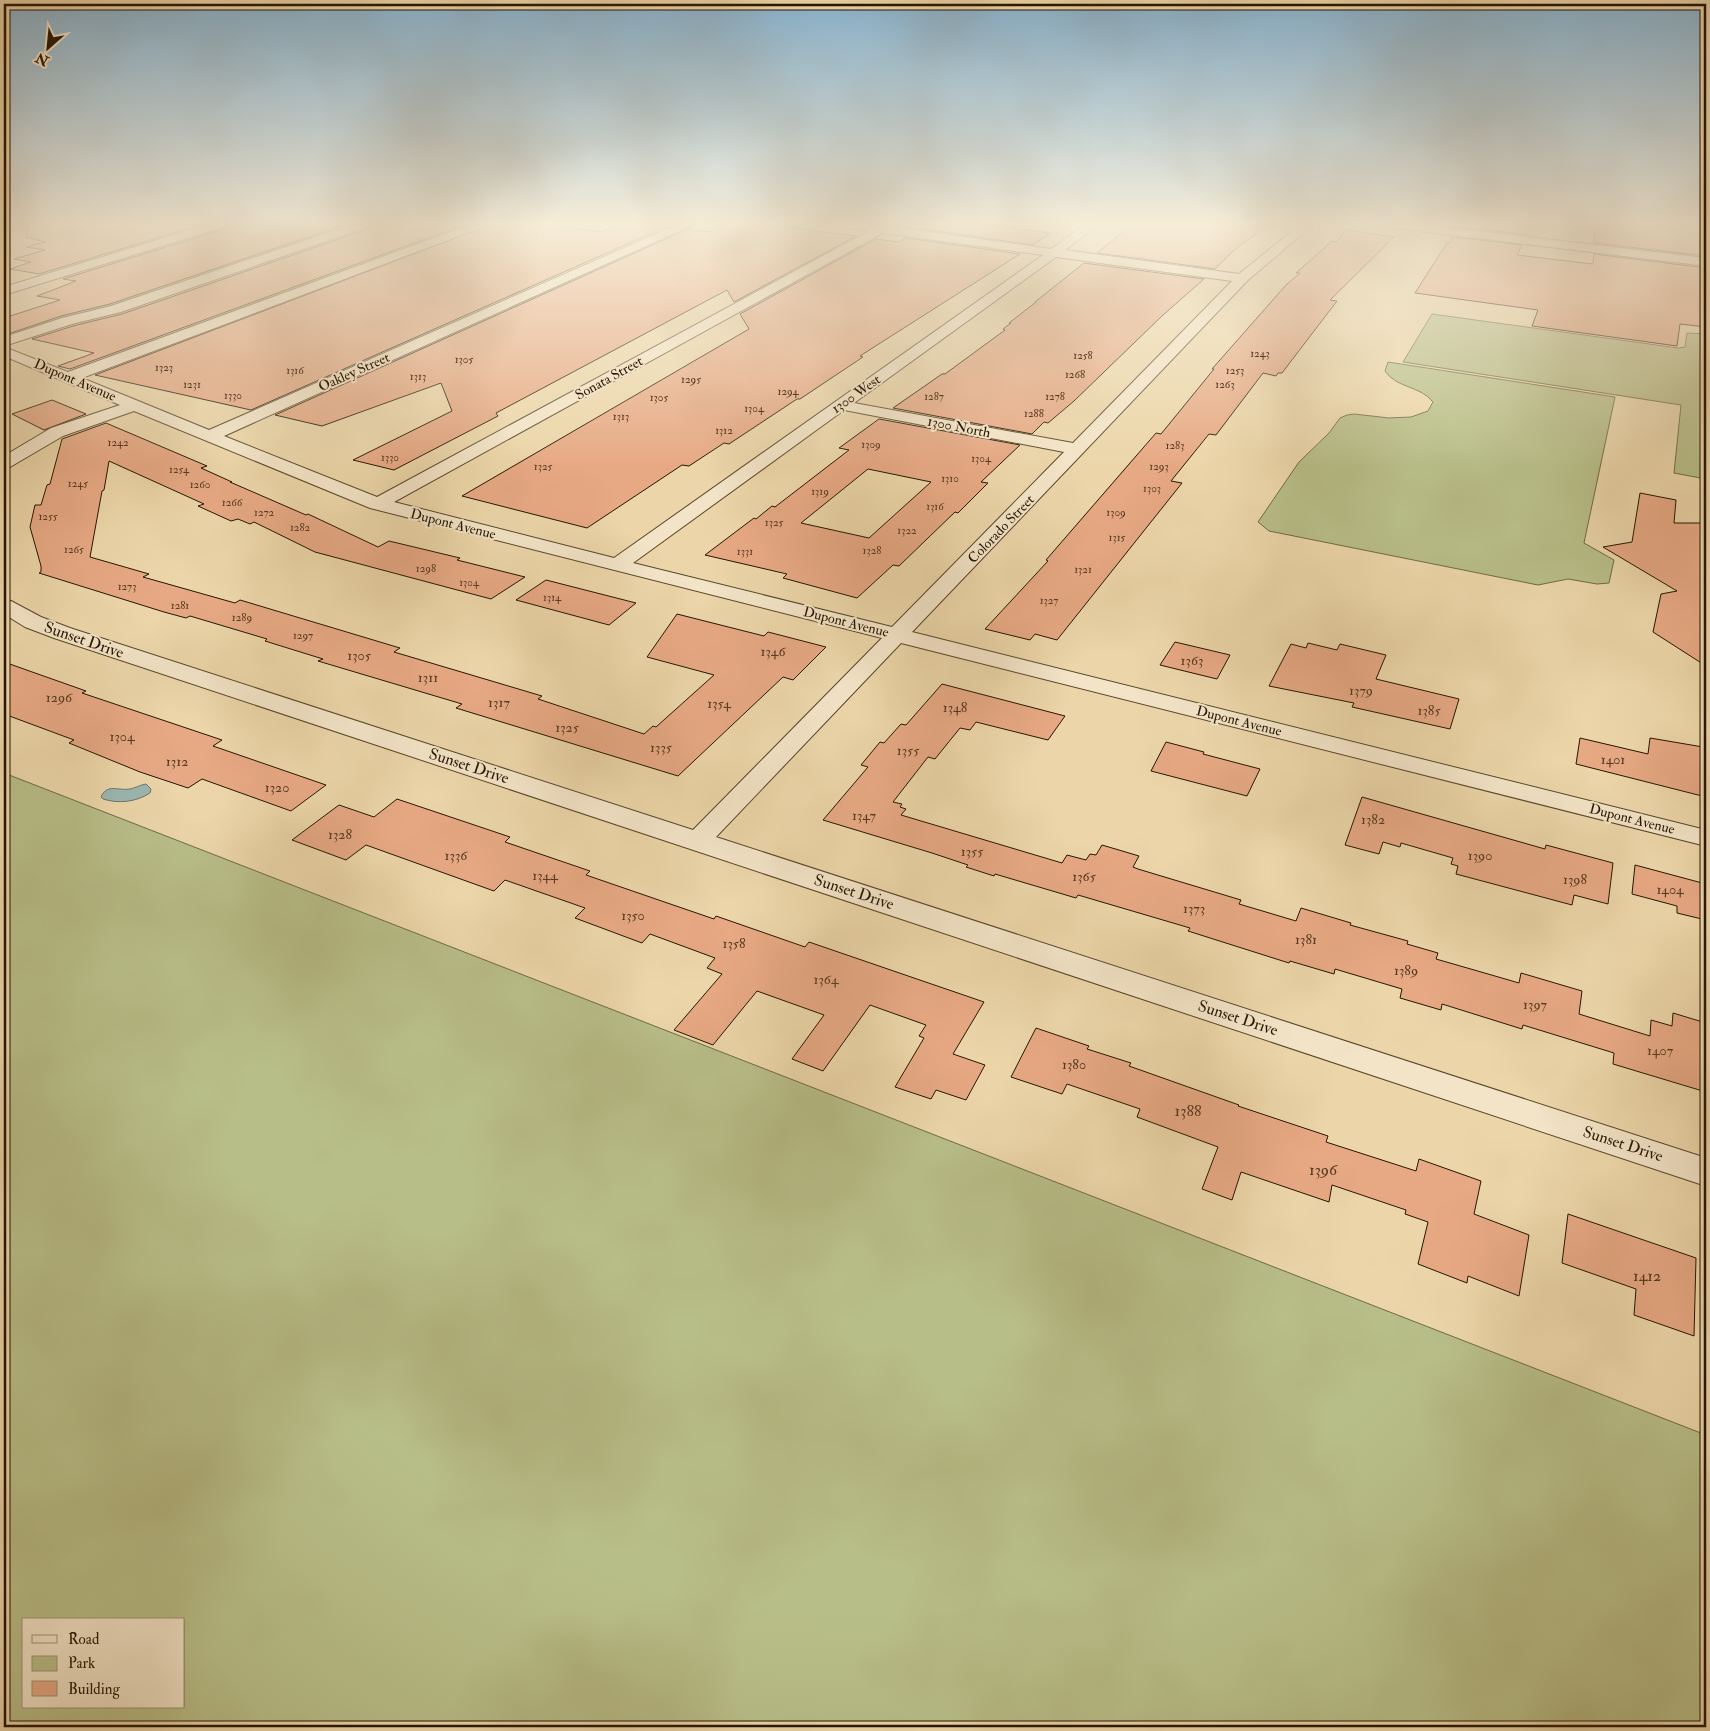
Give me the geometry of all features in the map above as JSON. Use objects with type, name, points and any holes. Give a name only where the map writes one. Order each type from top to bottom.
[{"type":"street","points":[[4,342],[67,321],[131,304]]},
{"type":"street","points":[[69,377],[268,304]]},
{"type":"street","name":"Oakley Street","points":[[209,436],[508,304]]},
{"type":"street","name":"Sonata Street","points":[[378,504],[745,304]]},
{"type":"street","name":"1300 West","points":[[617,565],[983,304]]},
{"type":"street","name":"Colorado Street","points":[[698,840],[1217,304]]},
{"type":"street","name":"Dupont Avenue","points":[[4,351],[378,504],[1706,838]]},
{"type":"street","points":[[4,463],[57,432],[134,405]]},
{"type":"street","name":"1300 North","points":[[841,405],[1078,449]]},
{"type":"street","name":"Sunset Drive","points":[[4,605],[33,622],[62,633],[1706,1172]]},
{"type":"green space","points":[[86,304],[121,304],[71,316],[4,338],[4,331]]},
{"type":"green space","points":[[1432,314],[1678,348],[1685,347],[1687,333],[1706,334],[1706,479],[1674,473],[1681,405],[1403,362]]},
{"type":"green space","points":[[1388,362],[1615,397],[1584,543],[1614,560],[1609,583],[1597,584],[1568,579],[1538,585],[1269,531],[1258,522],[1299,462],[1329,433],[1340,418],[1354,414],[1389,418],[1411,417],[1428,411],[1433,402],[1422,393],[1390,377],[1385,371]]},
{"type":"green space","points":[[4,773],[1706,1435],[1706,1727],[4,1727]]},
{"type":"water","points":[[146,784],[151,789],[150,793],[133,800],[115,801],[101,797],[110,789],[130,789]]},
{"type":"building","points":[[48,304],[111,304],[61,316],[8,334],[4,333],[4,318]]},
{"type":"building","points":[[152,304],[248,304],[70,369],[58,366],[94,353],[32,339],[73,326],[122,314]]},
{"type":"building","points":[[282,304],[492,304],[251,410],[95,375]]},
{"type":"building","points":[[522,304],[701,304],[496,413],[498,416],[394,470],[353,460],[452,411],[441,383],[322,426],[275,415]]},
{"type":"building","points":[[759,304],[942,304],[729,444],[724,443],[689,466],[682,465],[587,528],[462,496],[749,329],[740,314]]},
{"type":"building","points":[[1034,304],[1176,304],[1074,401],[1048,423],[1044,422],[1032,434],[893,408],[942,374],[945,374],[1005,330],[1003,329],[1011,323],[1009,323]]},
{"type":"building","points":[[1269,304],[1335,304],[1282,373],[1278,373],[1276,376],[1263,373],[1216,435],[1209,434],[1171,481],[1182,483],[1057,640],[1035,634],[1030,640],[985,629],[1048,561],[1046,560],[1156,433],[1161,434],[1214,369],[1212,369]]},
{"type":"building","points":[[1493,304],[1706,304],[1706,327],[1680,324],[1677,346],[1532,326],[1538,310]]},
{"type":"building","points":[[52,400],[86,414],[44,430],[12,414]]},
{"type":"building","points":[[879,419],[1020,445],[981,482],[988,483],[958,513],[955,512],[899,566],[893,565],[857,598],[783,578],[787,574],[705,555],[754,518],[756,519],[772,506],[775,507],[849,450],[839,448]],"holes":[[[868,469],[931,482],[869,538],[801,523]]]},
{"type":"building","points":[[106,423],[207,466],[201,468],[306,515],[308,514],[378,547],[389,541],[460,558],[457,560],[525,577],[491,599],[315,552],[254,522],[250,524],[238,519],[231,521],[198,506],[204,504],[109,461],[90,557],[149,574],[143,577],[235,603],[240,600],[400,648],[394,652],[542,696],[538,699],[644,734],[653,726],[656,727],[714,675],[647,657],[677,614],[764,636],[768,632],[826,647],[793,680],[783,677],[678,776],[456,708],[462,704],[318,661],[323,659],[265,641],[267,639],[190,616],[186,618],[164,612],[39,573],[41,572],[41,566],[30,527],[35,505],[41,505],[47,485],[50,484],[62,439]]},
{"type":"building","points":[[1640,493],[1676,500],[1674,523],[1706,523],[1706,666],[1653,632],[1661,594],[1677,591],[1603,547],[1632,542]]},
{"type":"building","points":[[546,580],[636,603],[609,625],[516,600]]},
{"type":"building","points":[[1175,642],[1230,655],[1217,679],[1160,665]]},
{"type":"building","points":[[1308,643],[1337,650],[1340,644],[1386,655],[1376,679],[1459,699],[1450,729],[1352,707],[1354,703],[1269,686],[1291,644],[1306,648]]},
{"type":"building","points":[[4,662],[86,691],[82,693],[222,740],[213,746],[326,785],[291,811],[202,779],[188,788],[140,772],[69,743],[74,740],[4,714]]},
{"type":"building","points":[[942,684],[1065,716],[1048,740],[976,722],[970,730],[960,728],[935,759],[928,757],[893,802],[902,804],[900,807],[906,809],[901,815],[1062,863],[1067,855],[1086,860],[1090,854],[1096,855],[1102,845],[1139,856],[1133,867],[1241,900],[1239,904],[1296,921],[1301,908],[1351,923],[1350,925],[1408,941],[1407,944],[1438,953],[1436,959],[1519,983],[1521,973],[1582,991],[1579,1014],[1650,1036],[1651,1020],[1672,1026],[1673,1013],[1706,1023],[1706,1092],[1613,1064],[1614,1053],[1523,1025],[1522,1029],[1442,1004],[1441,1010],[1400,998],[1402,989],[1335,969],[1334,974],[1290,961],[1289,963],[1188,931],[1190,928],[1078,895],[1076,898],[995,874],[994,876],[932,853],[823,820],[868,767],[861,765],[880,742],[884,743],[901,724],[906,725]]},
{"type":"building","points":[[1580,738],[1648,754],[1650,738],[1703,747],[1702,768],[1706,769],[1706,797],[1576,764]]},
{"type":"building","points":[[1166,742],[1260,769],[1247,796],[1151,771]]},
{"type":"building","points":[[1362,797],[1545,849],[1546,845],[1613,863],[1608,904],[1574,895],[1572,905],[1456,874],[1458,866],[1451,864],[1453,858],[1401,843],[1400,847],[1383,842],[1379,854],[1345,845]]},
{"type":"building","points":[[397,799],[510,837],[505,842],[590,871],[586,875],[714,919],[716,916],[805,947],[809,942],[984,1002],[953,1054],[985,1065],[966,1100],[936,1090],[931,1099],[895,1087],[924,1038],[919,1036],[926,1025],[870,1005],[823,1071],[792,1059],[824,1015],[757,991],[713,1045],[674,1030],[722,974],[707,968],[715,958],[650,934],[642,943],[575,918],[585,908],[505,880],[494,891],[366,845],[346,860],[292,840],[339,805],[374,817]]},
{"type":"building","points":[[1635,865],[1706,884],[1706,920],[1677,913],[1677,906],[1632,894]]},
{"type":"building","points":[[1036,1028],[1089,1046],[1087,1049],[1131,1063],[1129,1066],[1238,1106],[1328,1136],[1326,1142],[1416,1171],[1419,1159],[1481,1181],[1474,1214],[1529,1235],[1519,1296],[1468,1276],[1467,1283],[1418,1264],[1428,1222],[1405,1214],[1406,1210],[1332,1185],[1329,1202],[1241,1172],[1232,1200],[1202,1189],[1218,1147],[1137,1117],[1140,1109],[1067,1084],[1062,1094],[1011,1077]]},
{"type":"building","points":[[1568,1214],[1696,1258],[1694,1336],[1634,1315],[1636,1289],[1562,1263]]}]
